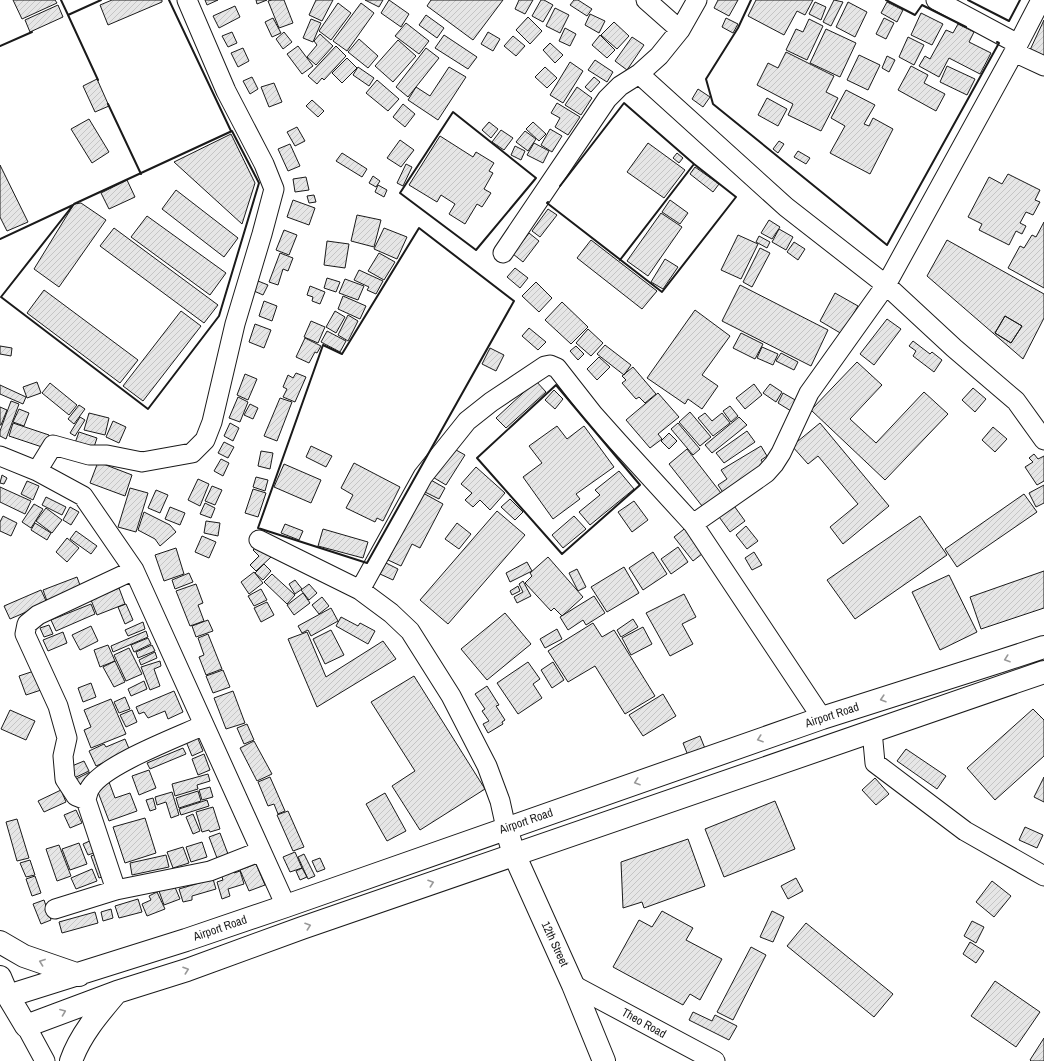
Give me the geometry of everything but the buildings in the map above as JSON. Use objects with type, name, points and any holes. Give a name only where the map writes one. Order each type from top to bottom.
[{"type":"main road","name":"Airport Road","points":[[4,987],[79,975],[286,906],[822,718],[1044,647]]},
{"type":"main road","points":[[4,987],[26,1026],[117,992],[187,970],[514,854],[1044,672]]},
{"type":"main road","name":"12th Street","points":[[506,828],[514,854],[573,985],[604,1061]]},
{"type":"main road","points":[[0,942],[24,956],[79,975]]},
{"type":"main road","points":[[71,1061],[75,1049],[96,1017],[117,992]]},
{"type":"street","points":[[37,471],[52,445],[89,455],[107,455],[142,462],[192,453],[206,440],[212,422],[234,324],[262,234],[274,188],[264,164],[226,90],[187,0]]},
{"type":"street","points":[[646,0],[680,30]]},
{"type":"street","points":[[503,253],[607,99],[620,86],[639,74],[659,56],[680,30],[698,0]]},
{"type":"street","points":[[936,0],[1044,66]]},
{"type":"street","points":[[693,524],[766,473],[774,464],[781,453],[809,393],[886,285],[1041,0]]},
{"type":"street","points":[[639,74],[786,207],[886,285],[954,348],[1016,401],[1044,440]]},
{"type":"street","points":[[360,590],[422,476],[467,421],[491,402],[545,366],[550,365],[557,368],[593,414],[693,524],[822,718]]},
{"type":"street","points":[[0,456],[37,471],[83,496],[134,570],[286,906]]},
{"type":"street","points":[[259,540],[360,590],[410,631],[451,696],[487,766],[500,801],[506,828]]},
{"type":"street","points":[[86,800],[76,796],[65,780],[63,756],[67,738],[58,706],[25,634],[27,624],[38,615],[134,570]]},
{"type":"street","points":[[116,890],[86,800],[89,788],[99,777],[129,759],[204,725]]},
{"type":"street","points":[[872,731],[875,763],[965,831],[1044,876]]},
{"type":"street","points":[[56,909],[116,890],[210,871],[261,851]]},
{"type":"street","name":"Theo Road","points":[[573,985],[714,1061]]},
{"type":"street","points":[[26,1026],[45,1061]]},
{"type":"wall","points":[[61,0],[69,17]]},
{"type":"wall","points":[[98,80],[68,15],[101,0]]},
{"type":"wall","points":[[169,0],[231,131]]},
{"type":"wall","points":[[751,0],[738,28],[706,79],[713,104],[887,245],[999,43],[997,42]]},
{"type":"wall","points":[[886,0],[915,15],[922,5],[966,27]]},
{"type":"wall","points":[[968,0],[1009,21],[1020,0]]},
{"type":"wall","points":[[0,46],[32,32]]},
{"type":"wall","points":[[560,186],[624,103],[694,164],[620,260]]},
{"type":"wall","points":[[108,104],[141,174]]},
{"type":"wall","points":[[453,112],[536,178],[476,250],[400,193],[453,112]]},
{"type":"wall","points":[[232,131],[259,183],[219,316],[148,409],[1,297],[74,204],[232,131]]},
{"type":"wall","points":[[548,202],[547,203],[662,292],[736,197],[694,164],[620,260]]},
{"type":"wall","points":[[0,239],[73,205]]},
{"type":"wall","points":[[419,228],[514,301],[367,563],[258,528],[323,345],[342,354],[419,228]]},
{"type":"wall","points":[[556,385],[640,485],[562,554],[477,458],[556,385]]}]
